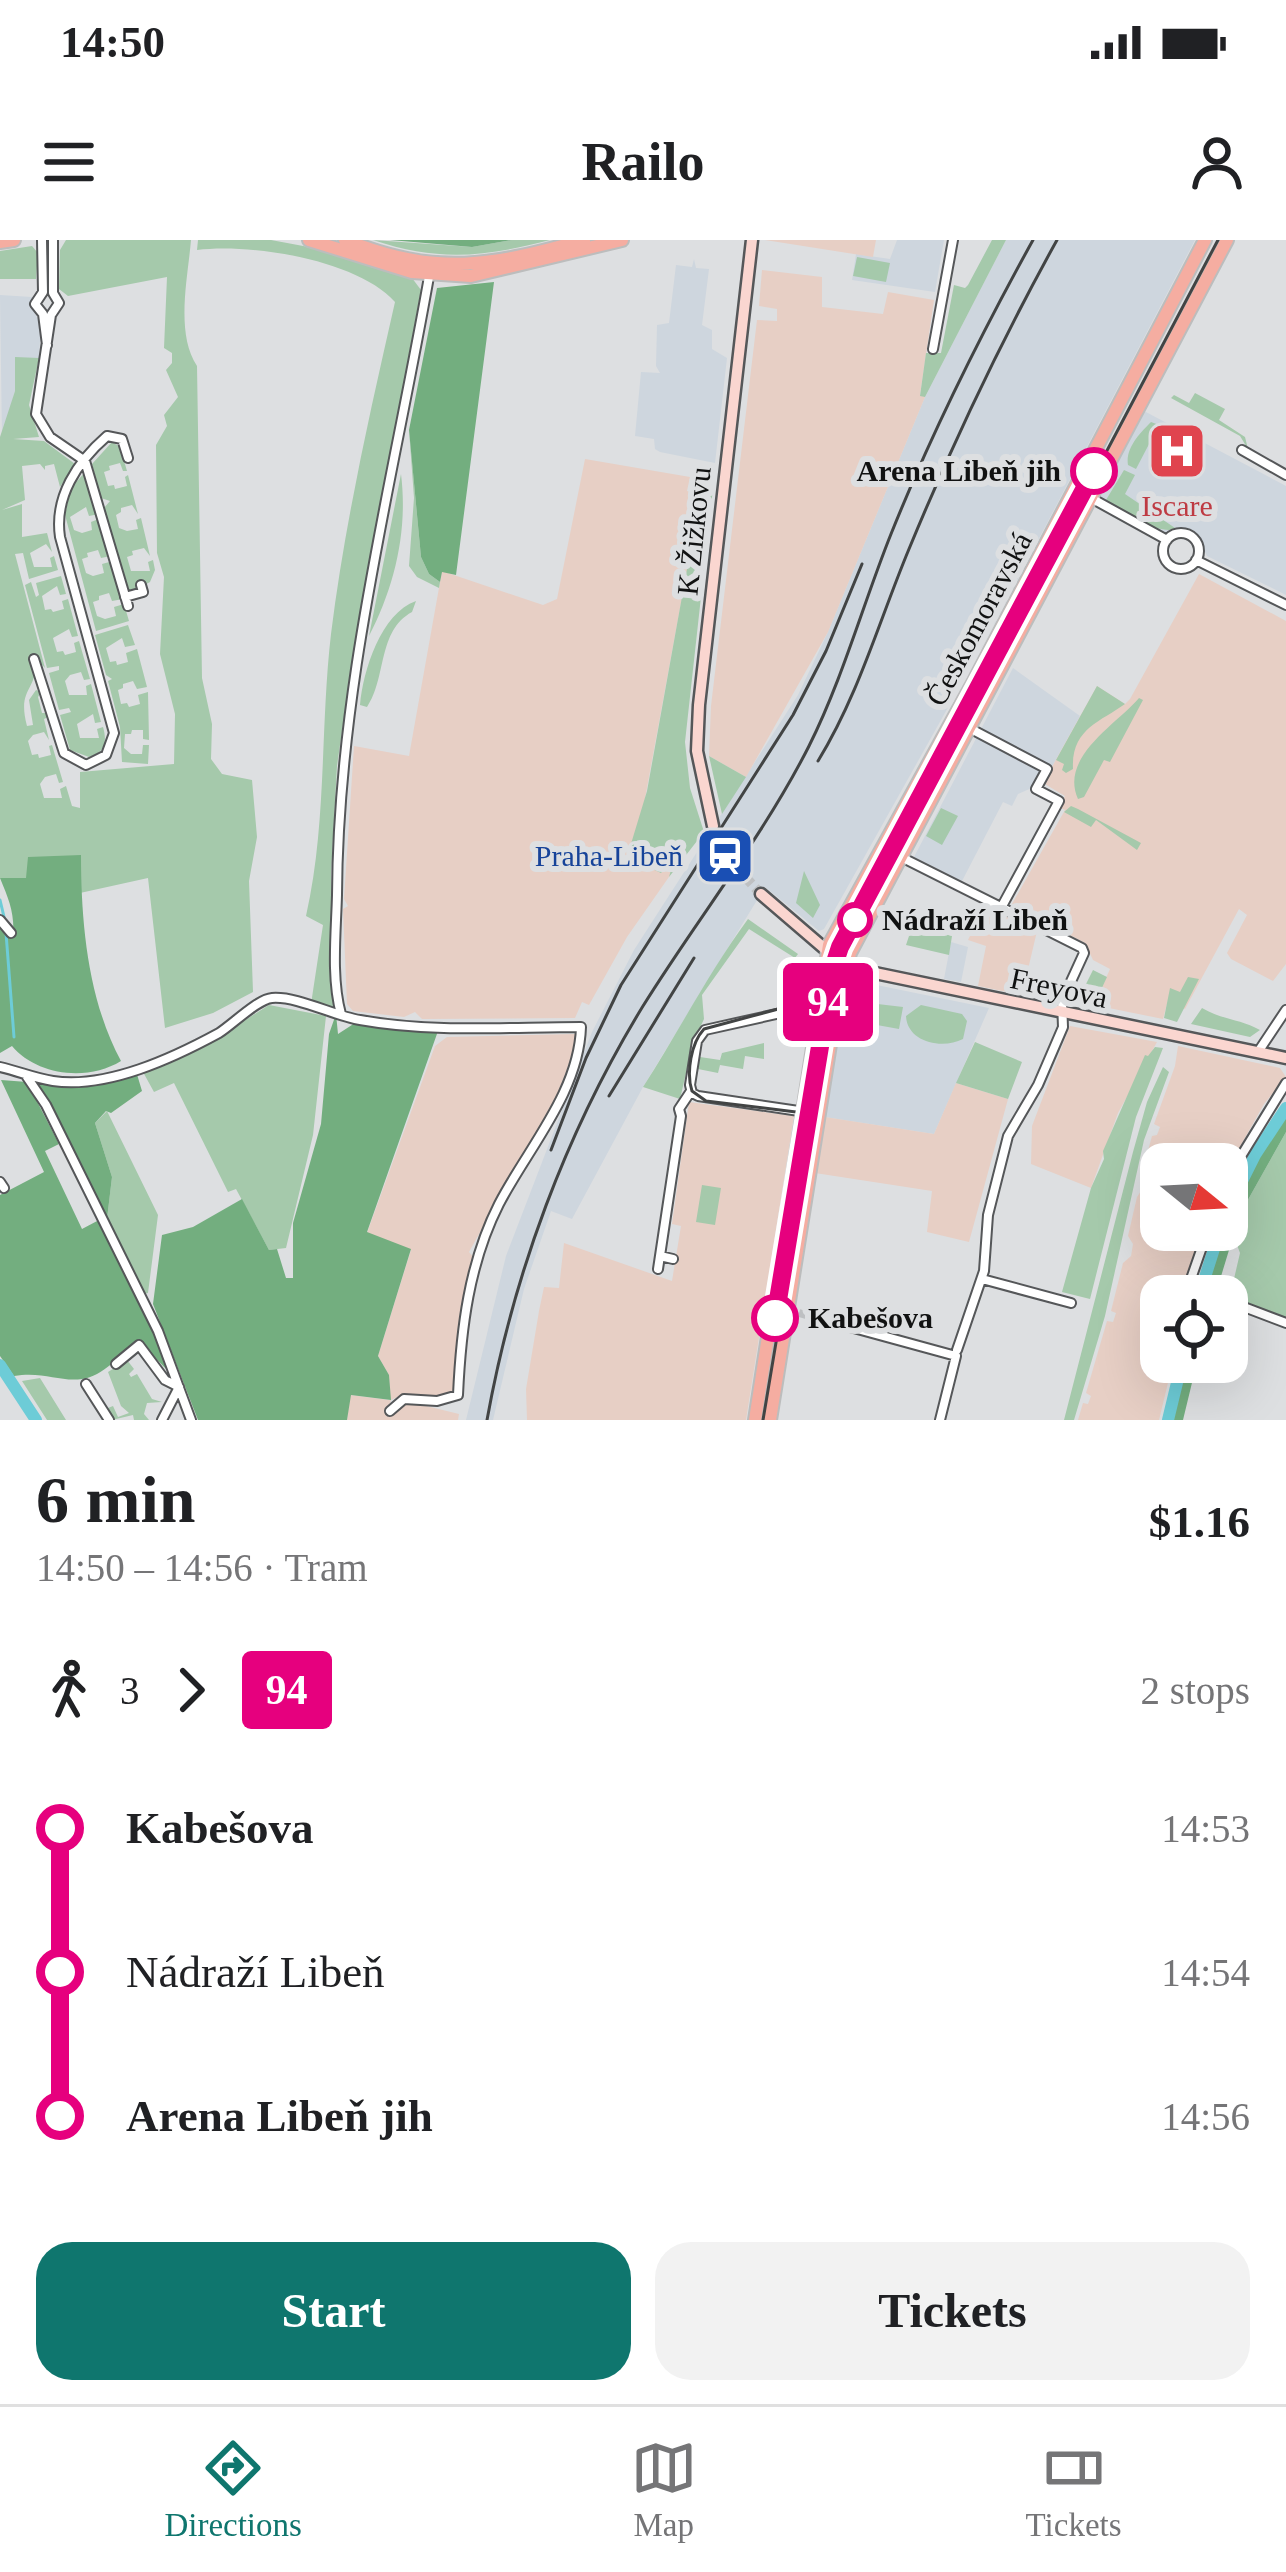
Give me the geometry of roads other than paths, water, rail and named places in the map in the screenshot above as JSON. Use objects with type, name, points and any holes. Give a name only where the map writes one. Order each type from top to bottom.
[{"type":"main road","points":[[0,242],[14,240]]},
{"type":"main road","points":[[309,240],[336,242],[471,276],[622,240]]},
{"type":"main road","points":[[431,269],[472,266],[584,240]]},
{"type":"main road","name":"K Žižkovu","points":[[713,826],[697,751],[699,706],[752,240]]},
{"type":"main road","name":"Českomoravská","points":[[826,953],[954,720],[1205,240]]},
{"type":"main road","name":"Českomoravská","points":[[812,1113],[846,967],[900,856],[1227,240]]},
{"type":"main road","points":[[761,894],[826,953],[793,1312],[770,1420]]},
{"type":"main road","name":"Freyova","points":[[826,953],[846,967],[1286,1058]]},
{"type":"main road","points":[[755,1420],[812,1113]]},
{"type":"street","points":[[42,240],[48,293],[59,303],[47,315],[47,346],[36,400],[39,422],[50,437],[85,461],[105,503],[126,601],[143,592],[141,585]]},
{"type":"street","points":[[47,315],[35,304],[48,293],[53,240]]},
{"type":"street","points":[[933,349],[952,240]]},
{"type":"street","points":[[341,1014],[337,1001],[337,880],[342,769],[356,668],[431,269]]},
{"type":"street","points":[[34,658],[64,753],[86,764],[106,755],[114,733],[58,525],[68,484],[99,443],[113,435],[125,442],[128,458]]},
{"type":"street","points":[[1242,450],[1286,475]]},
{"type":"street","points":[[1091,498],[1167,540]]},
{"type":"street","points":[[1180,533],[1190,536],[1198,549],[1196,560],[1184,568],[1169,565],[1164,556],[1167,540],[1180,533]]},
{"type":"street","points":[[1196,560],[1286,605]]},
{"type":"street","points":[[954,720],[1047,769],[1036,789],[1059,801],[1001,908]]},
{"type":"street","points":[[881,847],[1084,953],[1062,1001],[1063,1027],[1038,1085],[1008,1136],[988,1215],[982,1279],[940,1420]]},
{"type":"street","points":[[0,920],[11,933]]},
{"type":"street","points":[[0,1066],[26,1076],[64,1081],[125,1073],[215,1035],[263,999],[278,998],[356,1020],[413,1026],[581,1027],[581,1042],[562,1096],[480,1248],[463,1323],[458,1395],[437,1401],[404,1399],[390,1411]]},
{"type":"street","points":[[658,1269],[679,1109],[693,1093],[697,1041],[703,1031],[820,1004]]},
{"type":"street","points":[[1257,1053],[1286,1010]]},
{"type":"street","points":[[26,1076],[46,1106],[148,1310],[191,1420]]},
{"type":"street","points":[[1248,1144],[1286,1082]]},
{"type":"street","points":[[693,1093],[812,1113]]},
{"type":"street","points":[[660,1256],[673,1258]]},
{"type":"street","points":[[982,1279],[1071,1304]]},
{"type":"street","points":[[1248,1309],[1286,1323]]},
{"type":"street","points":[[817,1318],[957,1353]]},
{"type":"street","points":[[116,1364],[139,1345],[165,1380],[179,1388]]},
{"type":"street","points":[[86,1384],[109,1420]]},
{"type":"street","points":[[162,1420],[179,1388]]},
{"type":"waterway","points":[[0,900],[5,921]]},
{"type":"waterway","points":[[6,933],[14,1037]]},
{"type":"waterway","points":[[1248,1169],[1286,1108]]},
{"type":"waterway","points":[[1206,1275],[1213,1251]]},
{"type":"waterway","points":[[0,1365],[36,1420]]},
{"type":"waterway","points":[[1168,1420],[1177,1383]]},
{"type":"tunnel","points":[[713,826],[736,867],[761,894]]},
{"type":"tunnel","points":[[799,1313],[817,1318]]},
{"type":"tram line","points":[[763,1420],[841,955],[1218,240]]},
{"type":"tram line","name":"94","points":[[775,1318],[840,947],[1094,471]]},
{"type":"tram line","points":[[817,1093],[810,1106],[796,1112],[706,1101],[692,1091],[691,1059],[704,1029],[819,998],[828,990],[833,974]]},
{"type":"railway","points":[[487,1420],[527,1259],[590,1103],[643,1006],[809,746],[923,459],[1033,240]]},
{"type":"railway","points":[[818,761],[857,683],[961,430],[1057,240]]},
{"type":"railway","points":[[551,1150],[586,1058],[621,985],[793,715],[862,564]]},
{"type":"railway","points":[[609,1096],[694,958]]},
{"type":"place","name":"Iscare","points":[[1177,451]]},
{"type":"place","name":"Arena Libeň jih","points":[[1094,471]]},
{"type":"place","name":"Praha-Libeň","points":[[725,856]]},
{"type":"place","name":"Nádraží Libeň","points":[[855,920]]},
{"type":"place","name":"Kabešova","points":[[775,1318]]}]
